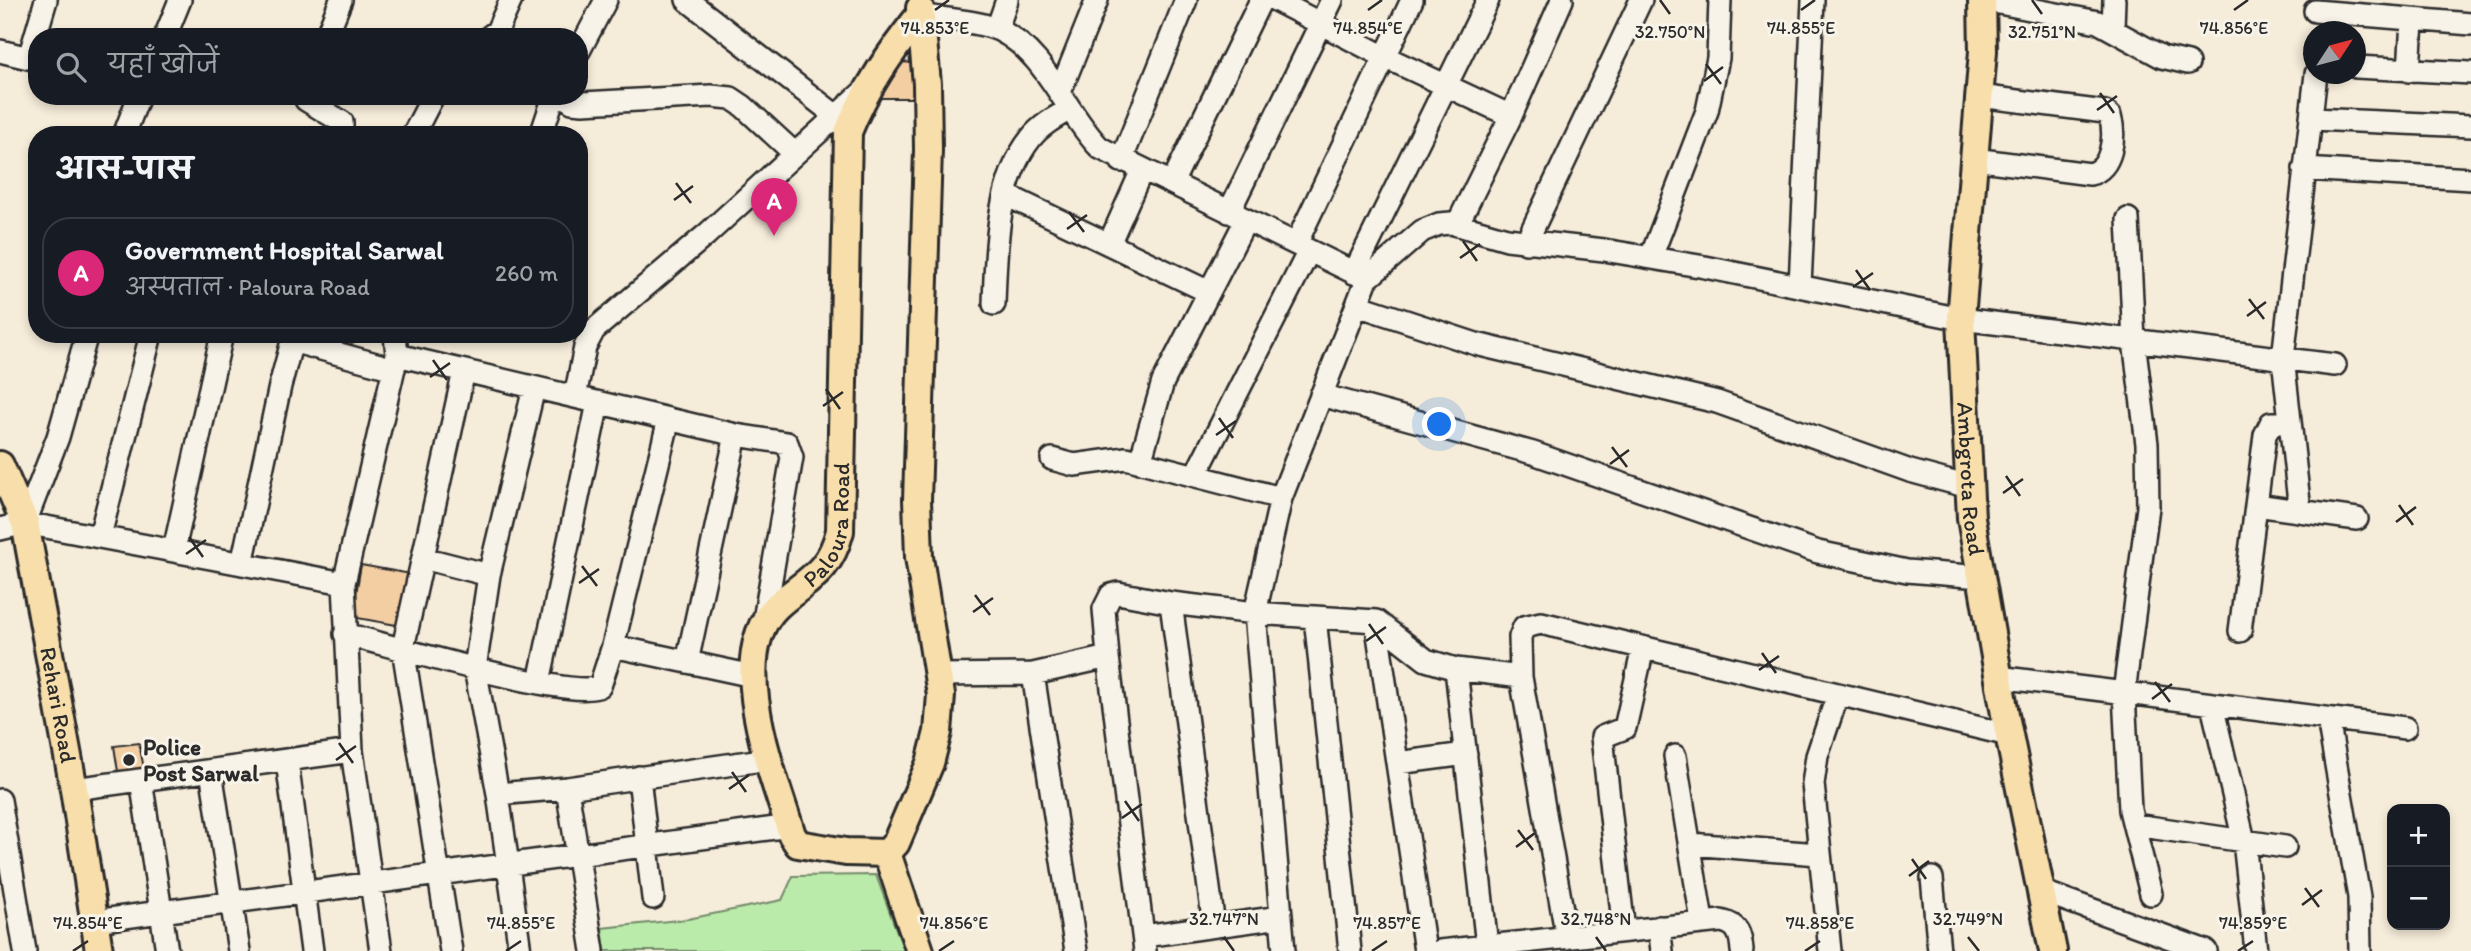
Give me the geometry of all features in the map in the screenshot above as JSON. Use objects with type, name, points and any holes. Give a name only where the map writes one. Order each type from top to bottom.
[{"type":"main road","name":"Ambgrota Road","points":[[1983,0],[1983,51],[1961,319],[1970,518],[2009,735],[2053,951]]},
{"type":"main road","name":"Paloura Road","points":[[764,620],[823,570],[835,553],[840,531],[848,132],[866,89],[920,8]]},
{"type":"main road","points":[[764,620],[757,640],[753,676],[758,717],[790,827],[798,844],[846,852],[887,853],[896,843],[930,763],[939,720],[938,675],[919,557],[917,500],[928,150],[927,84],[920,8]]},
{"type":"main road","name":"Rehari Road","points":[[0,465],[74,789],[99,951]]},
{"type":"main road","points":[[887,853],[920,951]]},
{"type":"street","points":[[40,28],[46,0]]},
{"type":"street","points":[[169,28],[180,0]]},
{"type":"street","points":[[330,28],[341,0]]},
{"type":"street","points":[[498,28],[511,0]]},
{"type":"street","points":[[588,34],[606,0]]},
{"type":"street","points":[[687,0],[835,115]]},
{"type":"street","points":[[997,29],[1007,0]]},
{"type":"street","points":[[994,304],[997,243],[1006,195],[1030,139],[1065,101],[1097,0]]},
{"type":"street","points":[[1121,161],[1186,0]]},
{"type":"street","points":[[1140,462],[1163,382],[1209,292],[1238,216],[1332,0]]},
{"type":"street","points":[[1195,476],[1302,247],[1412,0]]},
{"type":"street","points":[[1284,951],[1255,613],[1281,498],[1357,305],[1361,276],[1446,86],[1488,0]]},
{"type":"street","points":[[1457,225],[1511,116],[1562,0]]},
{"type":"street","points":[[1526,243],[1641,0]]},
{"type":"street","points":[[1651,257],[1707,111],[1716,71],[1720,0]]},
{"type":"street","points":[[1800,286],[1813,0]]},
{"type":"street","points":[[1983,0],[2084,18],[2113,28],[2162,57],[2188,63]]},
{"type":"street","points":[[2113,28],[2114,0]]},
{"type":"street","points":[[1172,183],[1259,2],[1321,23],[1385,57],[1511,116]]},
{"type":"street","points":[[920,8],[997,29],[1013,39],[1037,62],[1082,130],[1100,148],[1121,161],[1172,183],[1361,276]]},
{"type":"street","points":[[2315,14],[2471,24]]},
{"type":"street","points":[[2409,71],[2412,21]]},
{"type":"street","points":[[0,51],[28,58]]},
{"type":"street","points":[[2366,68],[2471,73]]},
{"type":"street","points":[[2300,511],[2283,358],[2315,84]]},
{"type":"street","points":[[588,340],[594,330],[706,234],[866,89]]},
{"type":"street","points":[[588,103],[711,96],[731,98],[794,153]]},
{"type":"street","points":[[1974,159],[2090,174],[2100,172],[2107,164],[2112,131],[2110,117],[2105,112],[1979,96]]},
{"type":"street","points":[[127,126],[136,105]]},
{"type":"street","points":[[314,105],[342,122],[342,126]]},
{"type":"street","points":[[418,126],[428,105]]},
{"type":"street","points":[[544,126],[551,105]]},
{"type":"street","points":[[2312,119],[2471,126]]},
{"type":"street","points":[[2304,169],[2471,179]]},
{"type":"street","points":[[1109,244],[1142,170]]},
{"type":"street","points":[[1006,195],[1209,292]]},
{"type":"street","points":[[2128,219],[2134,341],[2147,444],[2148,507],[2124,693],[2128,789],[2151,894]]},
{"type":"street","points":[[1361,276],[1422,231],[1439,223],[1526,243],[1651,257],[1961,319],[2335,365]]},
{"type":"street","points":[[1357,305],[1476,344],[1717,402],[1910,471],[1969,487]]},
{"type":"street","points":[[84,343],[58,437],[13,526],[100,536],[344,583]]},
{"type":"street","points":[[100,536],[149,343]]},
{"type":"street","points":[[174,550],[220,343]]},
{"type":"street","points":[[242,564],[292,343]]},
{"type":"street","points":[[336,343],[395,352],[597,403],[736,435],[787,443],[791,450],[764,620]]},
{"type":"street","points":[[575,397],[586,343]]},
{"type":"street","points":[[381,951],[352,751],[344,583],[395,352]]},
{"type":"street","points":[[451,951],[403,648],[464,371]]},
{"type":"street","points":[[520,951],[498,794],[475,668],[489,575],[534,388]]},
{"type":"street","points":[[1321,395],[1533,453],[1818,552],[1907,571],[1981,577]]},
{"type":"street","points":[[539,682],[597,403]]},
{"type":"street","points":[[345,634],[539,682],[593,690],[600,686],[613,646],[669,419]]},
{"type":"street","points":[[2240,631],[2268,428],[2271,424],[2290,423]]},
{"type":"street","points":[[687,662],[736,435]]},
{"type":"street","points":[[1052,459],[1074,464],[1114,458],[1140,462],[1281,498]]},
{"type":"street","points":[[2256,505],[2357,519]]},
{"type":"street","points":[[423,558],[489,575]]},
{"type":"street","points":[[1281,917],[1214,926],[1144,944],[1108,657],[1104,609],[1106,599],[1118,593],[1171,603],[1255,613],[1377,621],[1426,660],[1456,669],[1521,677]]},
{"type":"street","points":[[1171,603],[1214,926]]},
{"type":"street","points":[[1315,617],[1350,951]]},
{"type":"street","points":[[1377,621],[1424,951]]},
{"type":"street","points":[[1567,938],[1521,677],[1520,637],[1524,627],[1532,624],[1643,648],[2009,735]]},
{"type":"street","points":[[613,646],[753,676]]},
{"type":"street","points":[[1624,931],[1602,737],[1625,728],[1643,648]]},
{"type":"street","points":[[938,675],[1033,674],[1108,657]]},
{"type":"street","points":[[1456,669],[1488,946]]},
{"type":"street","points":[[1033,674],[1076,951]]},
{"type":"street","points":[[1998,677],[2405,728]]},
{"type":"street","points":[[1830,951],[1813,771],[1838,694]]},
{"type":"street","points":[[2212,705],[2244,841],[2256,951]]},
{"type":"street","points":[[2328,719],[2360,897],[2360,951]]},
{"type":"street","points":[[74,789],[352,751]]},
{"type":"street","points":[[1397,763],[1466,754]]},
{"type":"street","points":[[1675,756],[1702,921]]},
{"type":"street","points":[[498,794],[567,788],[769,759]]},
{"type":"street","points":[[287,761],[312,951]]},
{"type":"street","points":[[211,771],[239,951]]},
{"type":"street","points":[[639,777],[653,898]]},
{"type":"street","points":[[141,780],[167,951]]},
{"type":"street","points":[[567,788],[593,951]]},
{"type":"street","points":[[0,800],[25,951]]},
{"type":"street","points":[[2135,825],[2285,847]]},
{"type":"street","points":[[95,921],[790,827]]},
{"type":"street","points":[[1690,844],[1819,853]]},
{"type":"street","points":[[1931,878],[1939,951]]},
{"type":"street","points":[[2041,891],[2206,951]]},
{"type":"street","points":[[1451,950],[1525,946],[1567,938],[1599,943],[1624,931],[1702,921],[1730,923],[1738,929],[1742,951]]},
{"type":"street","points":[[1659,927],[1662,951]]},
{"type":"green space","points":[[876,875],[904,951],[605,951],[602,928],[688,919],[782,900],[793,876]]},
{"type":"building","points":[[896,62],[921,63],[922,98],[877,98]]},
{"type":"building","points":[[361,565],[411,574],[402,626],[352,617]]},
{"type":"building","name":"Police Post Sarwal","points":[[139,743],[145,774],[119,778],[114,746]]},
{"type":"place","name":"Government Hospital Sarwal","points":[[774,236]]},
{"type":"place","name":"Police Post Sarwal","points":[[129,760]]}]
